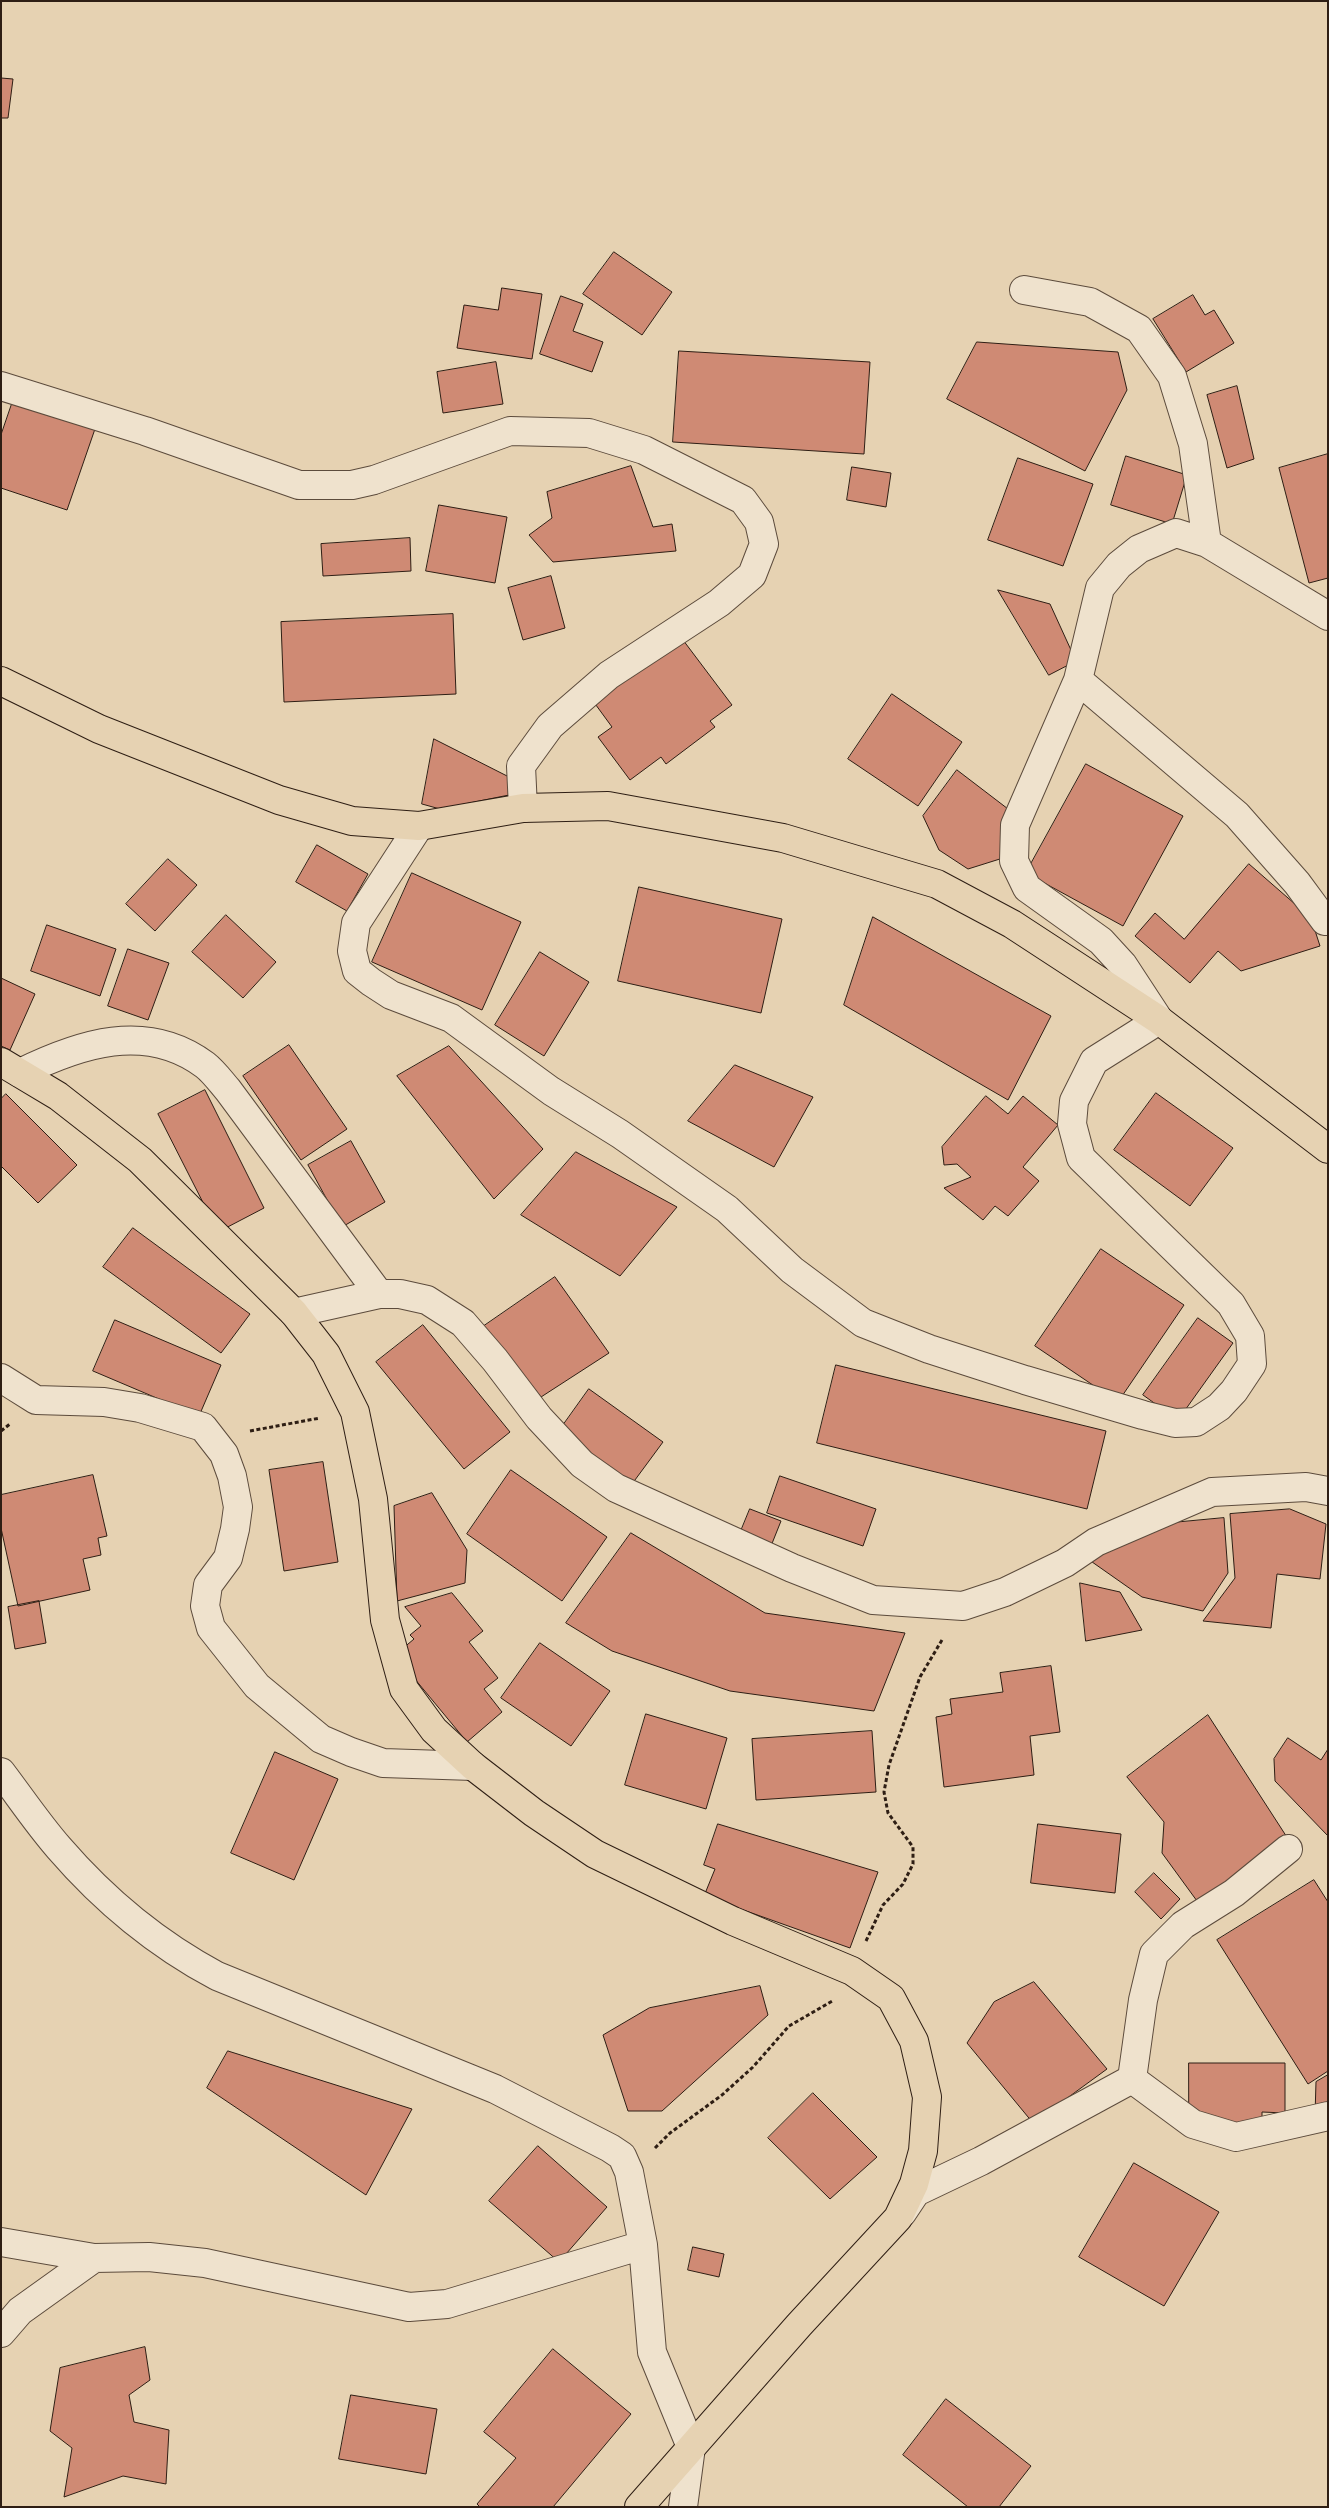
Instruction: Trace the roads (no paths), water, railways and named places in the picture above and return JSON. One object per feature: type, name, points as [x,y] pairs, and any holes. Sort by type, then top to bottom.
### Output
[{"type":"main road","points":[[1,681],[99,729],[279,800],[352,821],[419,826],[523,808],[608,806],[783,838],[937,884],[1012,924],[1159,1020],[1328,1149]]},
{"type":"main road","points":[[11,1067],[58,1096],[140,1160],[294,1313],[326,1354],[355,1412],[373,1499],[385,1620],[404,1689],[434,1730],[473,1766],[534,1813],[595,1854],[733,1921],[861,1976],[891,1998],[914,2041],[927,2097],[922,2151],[914,2184],[898,2218],[799,2325],[639,2507]]},
{"type":"street","points":[[1024,290],[1090,302],[1139,329],[1172,376],[1193,444],[1207,544]]},
{"type":"street","points":[[1,386],[145,431],[299,485],[352,485],[374,480],[510,431],[589,433],[644,450],[743,500],[758,522],[764,544],[752,575],[719,604],[609,675],[550,726],[522,766],[523,808]]},
{"type":"street","points":[[419,826],[356,923],[352,951],[357,971],[371,982],[391,996],[451,1018],[551,1091],[620,1134],[726,1209],[792,1270],[863,1323],[929,1350],[1034,1383],[1176,1423],[1196,1422],[1219,1407],[1234,1391],[1252,1364],[1250,1336],[1231,1304],[1081,1158],[1072,1124],[1074,1102],[1094,1061],[1159,1020],[1123,965],[1102,941],[1027,888],[1014,860],[1015,825],[1078,680],[1100,588],[1119,565],[1139,549],[1176,533],[1207,544],[1328,616]]},
{"type":"street","points":[[1078,680],[1237,815],[1297,883],[1325,921]]},
{"type":"street","points":[[11,1067],[101,1043],[148,1039],[192,1057],[206,1066],[228,1090],[378,1294]]},
{"type":"street","points":[[294,1313],[378,1294],[400,1294],[428,1300],[463,1324],[495,1360],[545,1424],[582,1464],[616,1488],[792,1568],[873,1600],[963,1606],[1004,1592],[1066,1563],[1096,1542],[1212,1492],[1306,1487],[1328,1491]]},
{"type":"street","points":[[1,1378],[36,1400],[104,1402],[140,1408],[203,1427],[224,1454],[232,1476],[238,1507],[236,1529],[228,1558],[208,1585],[205,1606],[211,1628],[251,1678],[321,1740],[383,1763],[473,1766]]},
{"type":"street","points":[[1,1772],[58,1847],[95,1887],[130,1918],[194,1964],[226,1980],[495,2089],[622,2156],[629,2172],[643,2245],[652,2352],[691,2446],[683,2507]]},
{"type":"street","points":[[1132,2079],[1143,2000],[1154,1954],[1183,1925],[1234,1893],[1288,1849]]},
{"type":"street","points":[[1132,2079],[1193,2124],[1236,2137],[1328,2116]]},
{"type":"street","points":[[898,2218],[916,2192],[981,2161],[1132,2079]]},
{"type":"street","points":[[1,2242],[94,2258],[149,2257],[205,2263],[409,2307],[447,2304],[643,2245]]},
{"type":"street","points":[[1,2332],[20,2311],[94,2258]]}]
